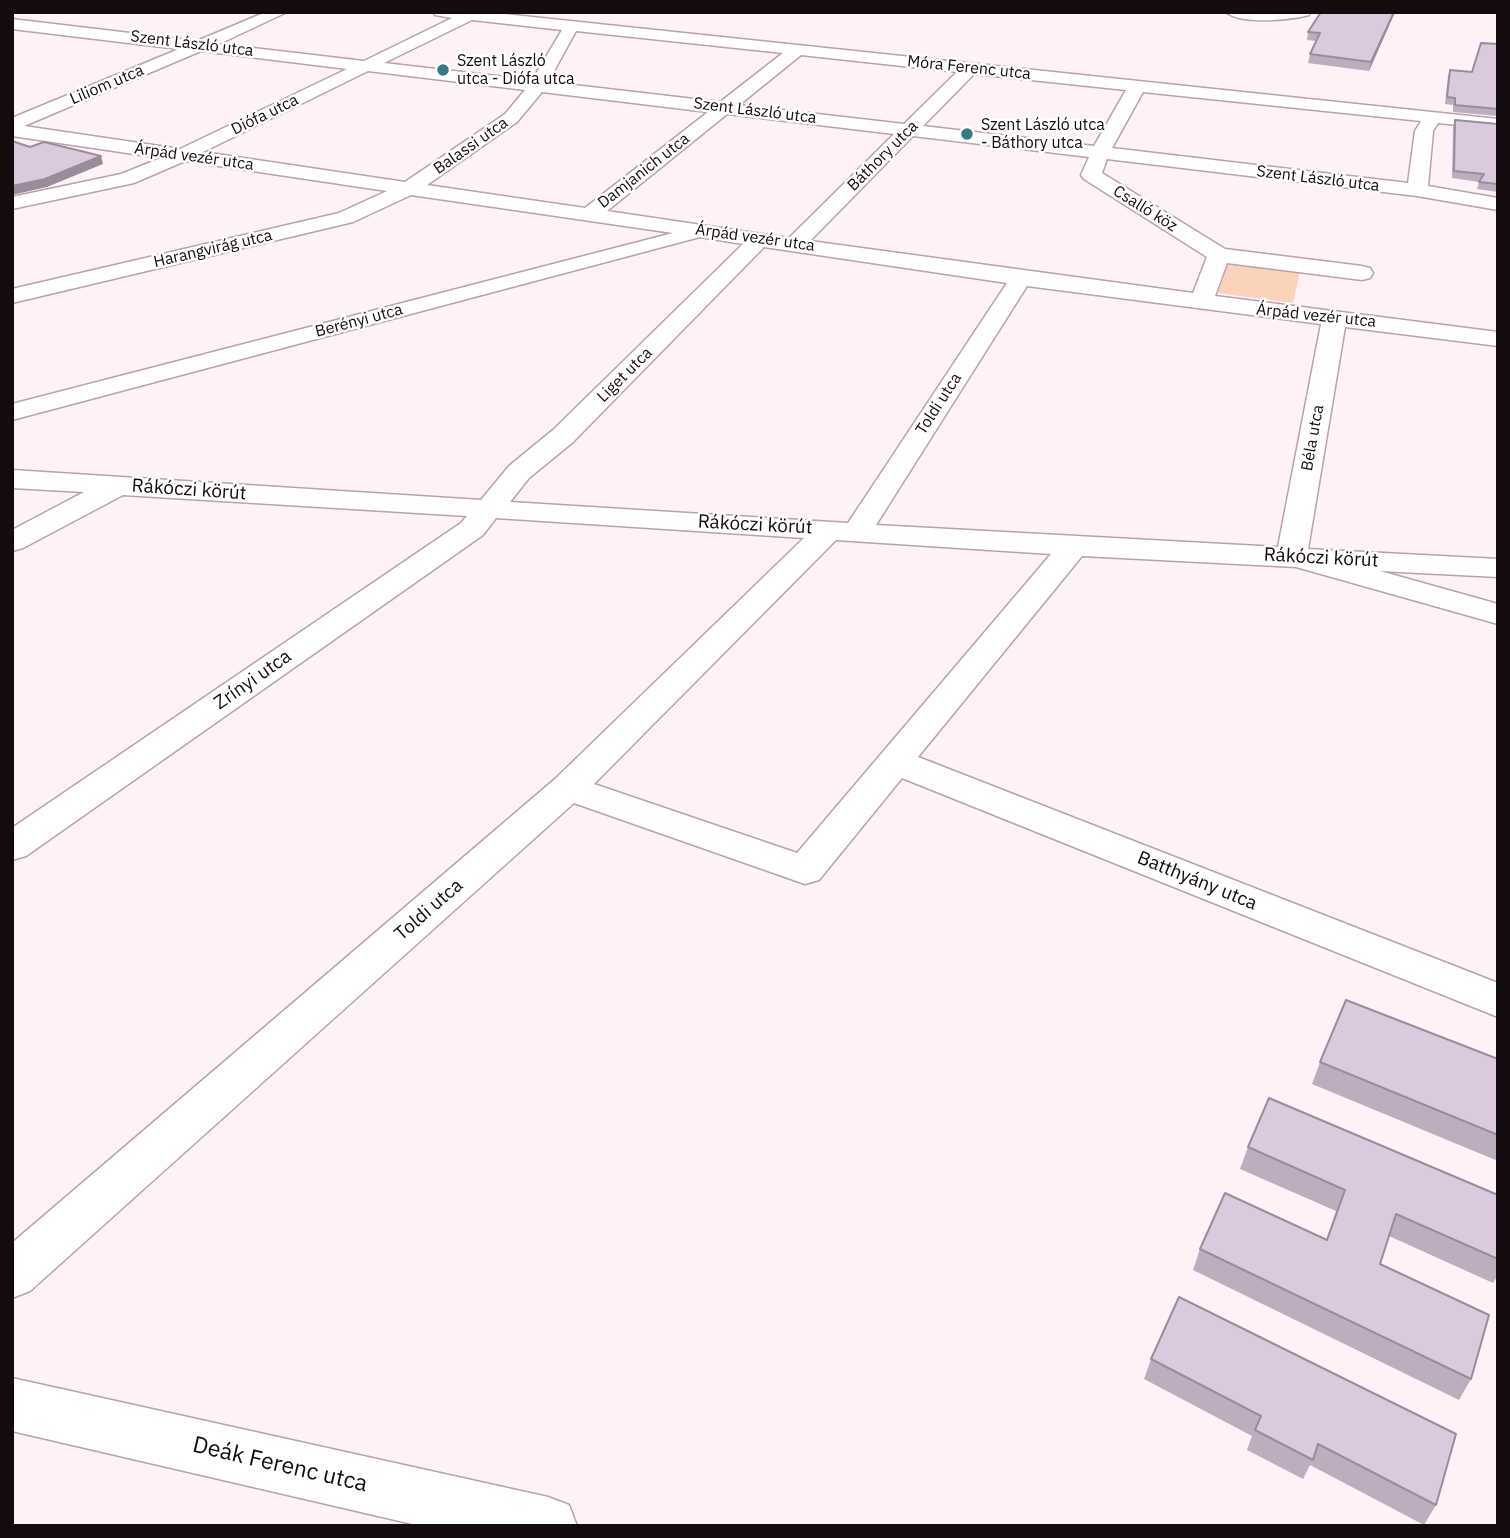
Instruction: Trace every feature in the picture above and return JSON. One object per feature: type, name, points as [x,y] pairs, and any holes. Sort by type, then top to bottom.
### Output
[{"type":"street","points":[[16,25],[57,12]]},
{"type":"street","name":"Liliom utca","points":[[12,124],[280,12]]},
{"type":"street","name":"Móra Ferenc utca","points":[[440,12],[1498,124]]},
{"type":"street","points":[[1233,12],[1280,16],[1304,12]]},
{"type":"street","name":"Diófa utca","points":[[12,203],[127,179],[183,155],[470,15]]},
{"type":"street","name":"Szent László utca","points":[[16,25],[1417,190],[1498,204]]},
{"type":"street","name":"Balassi utca","points":[[409,188],[511,118],[537,85],[571,27]]},
{"type":"street","name":"Damjanich utca","points":[[590,214],[797,50]]},
{"type":"street","name":"Báthory utca","points":[[795,244],[970,68]]},
{"type":"street","points":[[1100,153],[1137,86]]},
{"type":"street","points":[[1417,190],[1424,131],[1432,117]]},
{"type":"street","name":"Árpád vezér utca","points":[[12,130],[1021,278],[1498,339]]},
{"type":"street","name":"Csalló köz","points":[[1100,153],[1091,175],[1219,255],[1362,273]]},
{"type":"street","name":"Harangvirág utca","points":[[12,296],[346,218],[409,188]]},
{"type":"street","name":"Berényi utca","points":[[12,412],[705,231]]},
{"type":"street","name":"Liget utca","points":[[489,509],[519,472],[563,436],[760,240]]},
{"type":"street","points":[[1201,303],[1219,255]]},
{"type":"street","name":"Toldi utca","points":[[12,1275],[568,788],[844,530],[1021,278]]},
{"type":"street","name":"Béla utca","points":[[1292,556],[1334,320]]},
{"type":"street","name":"Rákóczi körút","points":[[12,479],[1074,546],[1498,568]]},
{"type":"street","points":[[12,542],[118,486]]},
{"type":"street","name":"Zrínyi utca","points":[[12,847],[472,529],[489,509]]},
{"type":"street","points":[[568,788],[804,870],[1074,546]]},
{"type":"street","points":[[1292,556],[1498,614]]},
{"type":"street","name":"Batthyány utca","points":[[896,762],[1498,1001]]},
{"type":"street","name":"Deák Ferenc utca","points":[[15,1410],[548,1526]]},
{"type":"shaded area","points":[[1229,261],[1300,271],[1293,303],[1218,293]]},
{"type":"building","points":[[1321,12],[1394,12],[1371,62],[1310,54],[1320,33],[1308,32]]},
{"type":"building","points":[[1481,43],[1498,44],[1498,109],[1455,105],[1455,98],[1447,97],[1450,70],[1472,72]]},
{"type":"building","points":[[1455,120],[1498,124],[1498,184],[1479,182],[1484,174],[1454,171]]},
{"type":"building","points":[[12,141],[30,147],[44,142],[101,156],[45,179],[12,186]]},
{"type":"building","points":[[1346,1000],[1498,1059],[1498,1135],[1320,1062]]},
{"type":"building","points":[[1269,1098],[1498,1195],[1498,1259],[1396,1214],[1380,1264],[1489,1315],[1471,1379],[1200,1249],[1225,1193],[1327,1240],[1345,1190],[1248,1147]]},
{"type":"building","points":[[1179,1297],[1456,1434],[1436,1505],[1318,1444],[1313,1460],[1255,1430],[1261,1416],[1151,1359]]},
{"type":"place","name":"Szent László utca - Diófa utca","points":[[443,70]]},
{"type":"place","name":"Szent László utca - Báthory utca","points":[[967,134]]}]
